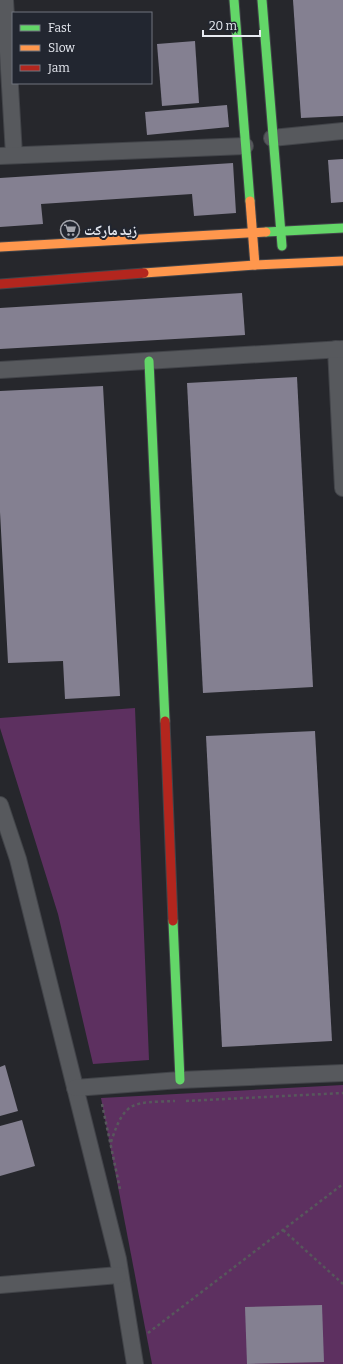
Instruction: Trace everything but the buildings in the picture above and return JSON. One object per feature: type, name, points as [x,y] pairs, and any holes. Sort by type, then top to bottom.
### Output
[{"type":"street","points":[[5,0],[7,156],[246,146]]},
{"type":"street","points":[[234,0],[255,265]]},
{"type":"street","points":[[262,0],[283,264]]},
{"type":"street","points":[[272,138],[343,131]]},
{"type":"street","points":[[0,247],[343,228]]},
{"type":"street","points":[[0,284],[255,265],[343,261]]},
{"type":"street","points":[[0,370],[340,349],[343,488]]},
{"type":"street","points":[[148,361],[180,1080]]},
{"type":"street","points":[[0,805],[18,859],[118,1259],[135,1364]]},
{"type":"street","points":[[75,1088],[180,1080],[343,1073]]},
{"type":"street","points":[[0,1285],[120,1276]]},
{"type":"path","points":[[185,1100],[343,1093]]},
{"type":"path","points":[[111,1143],[118,1119],[129,1108],[138,1103],[177,1101]]},
{"type":"path","points":[[148,1333],[343,1184]]},
{"type":"path","points":[[283,1230],[343,1284]]},
{"type":"shaded area","points":[[135,708],[149,1060],[93,1064],[58,914],[0,728],[0,718]]},
{"type":"shaded area","points":[[343,1085],[343,1364],[152,1364],[101,1098]]},
{"type":"traffic: fast","points":[[234,0],[250,201]]},
{"type":"traffic: fast","points":[[262,0],[282,246]]},
{"type":"traffic: fast","points":[[266,232],[343,228]]},
{"type":"traffic: fast","points":[[149,361],[165,721]]},
{"type":"traffic: fast","points":[[173,921],[180,1080]]},
{"type":"traffic: slow","points":[[250,201],[255,265]]},
{"type":"traffic: slow","points":[[0,247],[266,232]]},
{"type":"traffic: slow","points":[[144,273],[255,265],[343,261]]},
{"type":"traffic: jam","points":[[0,284],[144,273]]},
{"type":"traffic: jam","points":[[165,721],[173,921]]},
{"type":"place","name":"زيد ماركت","points":[[70,230]]}]
